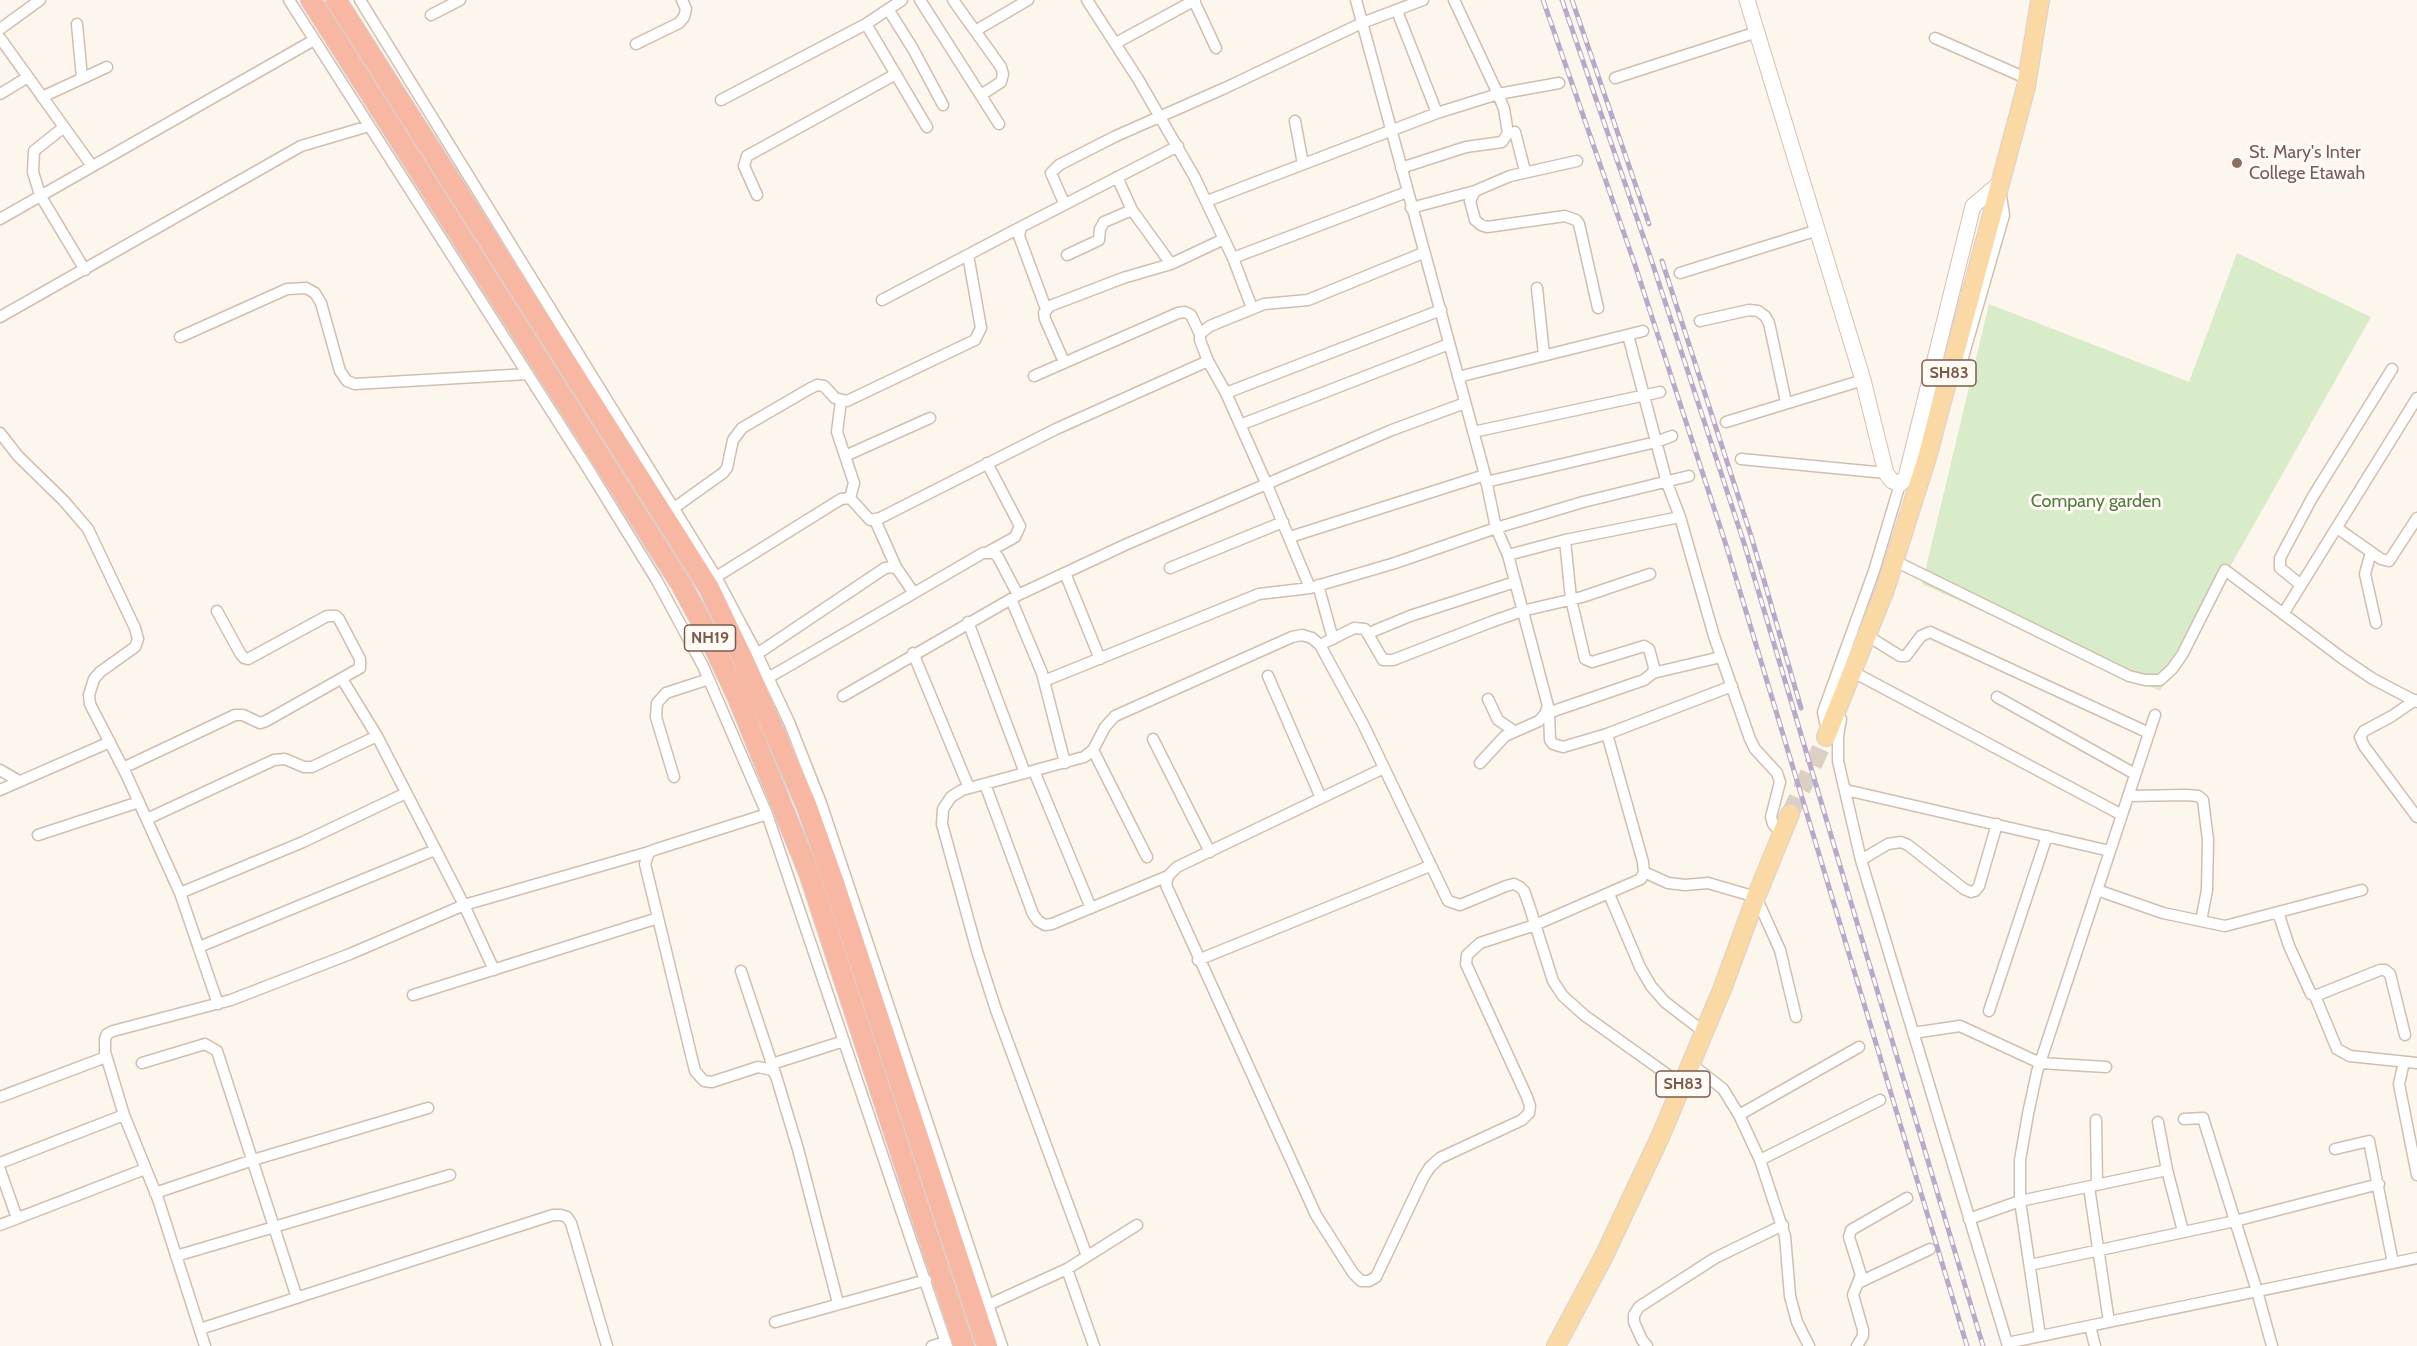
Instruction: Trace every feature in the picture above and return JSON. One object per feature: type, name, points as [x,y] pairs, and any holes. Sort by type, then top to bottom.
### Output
[{"type":"highway","name":"NH19","points":[[310,0],[675,576],[709,636],[747,719],[809,873],[952,1345]]},
{"type":"highway","name":"NH19","points":[[336,0],[709,588],[741,655],[807,807],[987,1346]]},
{"type":"main road","name":"SH83","points":[[1828,733],[1881,600],[1904,536],[1927,458],[2028,79],[2040,0]]},
{"type":"main road","name":"SH83","points":[[1556,1346],[1626,1211],[1682,1085],[1790,814]]},
{"type":"street","points":[[0,30],[40,0]]},
{"type":"street","points":[[289,0],[656,579],[709,679],[767,814],[926,1280],[952,1345],[932,1346]]},
{"type":"street","points":[[360,0],[716,577],[789,722],[821,803],[1002,1346]]},
{"type":"street","points":[[431,15],[460,0]]},
{"type":"street","points":[[636,44],[679,23],[686,9],[682,0]]},
{"type":"street","points":[[721,100],[866,24],[902,0]]},
{"type":"street","points":[[920,0],[999,124]]},
{"type":"street","points":[[953,0],[1001,67],[1003,74],[1001,82],[981,95]]},
{"type":"street","points":[[975,31],[1028,0]]},
{"type":"street","points":[[1087,0],[1116,43],[1178,146],[1207,201],[1233,258],[1252,308]]},
{"type":"street","points":[[1116,43],[1194,0],[1216,48]]},
{"type":"street","points":[[1356,0],[1486,478],[1496,528],[1508,555],[1548,706],[1549,734],[1553,744],[1563,747],[1607,734],[1732,686]]},
{"type":"street","points":[[1064,203],[1053,179],[1054,169],[1116,136],[1362,22],[1397,11],[1420,0]]},
{"type":"street","points":[[1401,168],[1466,147],[1502,142],[1508,133],[1504,109],[1498,94],[1454,0]]},
{"type":"street","points":[[1747,0],[1863,380],[1886,473],[1892,481],[1900,484]]},
{"type":"street","points":[[888,9],[913,49],[943,105]]},
{"type":"street","points":[[1397,11],[1437,113]]},
{"type":"street","points":[[77,24],[82,78]]},
{"type":"street","points":[[866,24],[927,127]]},
{"type":"street","points":[[1615,78],[1756,32]]},
{"type":"street","points":[[0,38],[92,166]]},
{"type":"street","points":[[1935,39],[2028,79]]},
{"type":"street","points":[[0,219],[314,40]]},
{"type":"street","points":[[42,97],[107,67]]},
{"type":"street","points":[[757,195],[744,166],[747,156],[896,74]]},
{"type":"street","points":[[0,94],[28,77]]},
{"type":"street","points":[[1207,201],[1437,113],[1498,94],[1559,82]]},
{"type":"street","points":[[1295,121],[1302,164]]},
{"type":"street","points":[[0,317],[301,146],[369,126]]},
{"type":"street","points":[[64,127],[39,145],[32,156],[33,172],[40,195],[85,270]]},
{"type":"street","points":[[1515,132],[1525,171]]},
{"type":"street","points":[[882,300],[1064,203],[1178,146]]},
{"type":"street","points":[[1411,208],[1475,191],[1525,171],[1577,161]]},
{"type":"street","points":[[1117,177],[1132,210],[1171,264]]},
{"type":"street","points":[[1828,733],[1823,712],[1874,571],[1900,484],[1906,477],[1973,206],[1999,184]]},
{"type":"street","points":[[1999,184],[2004,215],[1901,564],[1839,725],[1838,761],[1861,860],[2007,1345],[2040,1336],[2417,1258]]},
{"type":"street","points":[[1475,191],[1470,201],[1475,220],[1487,227],[1565,216],[1576,220],[1579,224],[1598,308]]},
{"type":"street","points":[[1233,258],[1407,192]]},
{"type":"street","points":[[1067,255],[1099,240],[1104,222],[1132,210]]},
{"type":"street","points":[[1021,227],[1019,236],[1046,309],[1045,319],[1064,362]]},
{"type":"street","points":[[1680,273],[1818,230]]},
{"type":"street","points":[[1046,309],[1123,278],[1171,264],[1224,239]]},
{"type":"street","points":[[1200,334],[1210,326],[1252,308],[1276,301],[1308,300],[1423,253]]},
{"type":"street","points":[[674,508],[723,473],[727,468],[733,440],[742,428],[817,385],[824,386],[835,398],[847,401],[967,344],[979,335],[981,328],[968,255]]},
{"type":"street","points":[[180,337],[286,289],[306,288],[315,293],[321,303],[340,371],[348,381],[355,384],[528,374]]},
{"type":"street","points":[[1537,288],[1544,355]]},
{"type":"street","points":[[1226,393],[1441,310]]},
{"type":"street","points":[[1700,321],[1749,310],[1758,311],[1765,316],[1769,323],[1786,402]]},
{"type":"street","points":[[1034,376],[1178,313],[1189,313],[1200,334],[1208,362],[1226,393],[1314,586],[1333,639]]},
{"type":"street","points":[[1458,377],[1644,331]]},
{"type":"street","points":[[1628,335],[1667,483],[1680,517],[1721,657],[1755,749],[1777,773],[1780,782],[1771,817],[1773,824],[1782,834]]},
{"type":"street","points":[[1240,425],[1449,344]]},
{"type":"street","points":[[850,498],[865,517],[875,520],[1056,429],[1208,362]]},
{"type":"street","points":[[2301,585],[2280,568],[2280,558],[2312,498],[2392,369]]},
{"type":"street","points":[[1726,422],[1863,380]]},
{"type":"street","points":[[1473,432],[1660,392]]},
{"type":"street","points":[[2283,614],[2417,398]]},
{"type":"street","points":[[841,401],[837,432],[854,483],[850,498]]},
{"type":"street","points":[[843,696],[913,653],[1014,597],[1127,544],[1392,430],[1465,403]]},
{"type":"street","points":[[845,456],[930,418]]},
{"type":"street","points":[[0,433],[12,450],[64,501],[88,529],[135,628],[138,639],[135,647],[100,672],[90,686],[90,704],[139,801],[180,893],[218,1004]]},
{"type":"street","points":[[1290,537],[1486,478],[1656,442],[1672,436]]},
{"type":"street","points":[[1741,459],[1886,473]]},
{"type":"street","points":[[768,678],[913,592],[1016,537],[1020,526],[987,463]]},
{"type":"street","points":[[1044,681],[1259,594],[1314,586],[1395,563],[1496,528],[1582,502],[1689,476]]},
{"type":"street","points":[[716,577],[841,499],[850,498]]},
{"type":"street","points":[[1508,555],[1565,540],[1680,517]]},
{"type":"street","points":[[2337,528],[2386,561],[2391,559],[2417,518]]},
{"type":"street","points":[[875,520],[896,567],[913,592]]},
{"type":"street","points":[[1170,568],[1283,522]]},
{"type":"street","points":[[1565,540],[1571,599],[1585,659],[1592,662],[1644,646],[1649,649],[1654,667],[1653,673]]},
{"type":"street","points":[[988,552],[998,557],[1014,597],[1044,681],[1065,763]]},
{"type":"street","points":[[2371,552],[2365,574],[2376,623]]},
{"type":"street","points":[[1901,564],[2129,676],[2145,680],[2160,680],[2172,669],[2182,655],[2225,570],[2373,679],[2416,701]]},
{"type":"street","points":[[756,654],[885,568],[896,567]]},
{"type":"street","points":[[1065,573],[1100,659]]},
{"type":"street","points":[[1320,645],[1354,628],[1365,628],[1383,660],[1388,661],[1522,611],[1571,599],[1650,574]]},
{"type":"street","points":[[1369,633],[1410,616],[1515,582]]},
{"type":"street","points":[[123,768],[235,716],[243,715],[260,723],[266,721],[356,672],[361,664],[336,616],[327,616],[249,659],[240,653],[217,611]]},
{"type":"street","points":[[968,622],[1030,772],[1091,908]]},
{"type":"street","points":[[1871,638],[1900,656],[1906,656],[1921,636],[1930,632],[2149,733]]},
{"type":"street","points":[[1087,1256],[996,1010],[942,824],[943,809],[951,797],[969,788],[1084,757],[1093,750],[1105,727],[1115,716],[1292,637],[1302,635],[1312,638],[1320,645],[1364,724],[1448,901],[1460,904],[1506,886],[1514,884],[1520,886],[1524,891],[1552,981],[1563,996],[1584,1015],[1682,1085]]},
{"type":"street","points":[[913,653],[969,788]]},
{"type":"street","points":[[1480,763],[1505,736],[1539,721],[1547,714],[1644,680],[1653,673],[1721,657]]},
{"type":"street","points":[[1857,674],[2122,816]]},
{"type":"street","points":[[1268,676],[1321,798]]},
{"type":"street","points":[[342,679],[377,736],[464,905],[494,970]]},
{"type":"street","points":[[674,777],[656,717],[657,703],[666,693],[709,679]]},
{"type":"street","points":[[1997,697],[2135,774]]},
{"type":"street","points":[[1488,699],[1498,720],[1514,731]]},
{"type":"street","points":[[2416,701],[2364,731],[2361,739],[2417,817]]},
{"type":"street","points":[[2040,1336],[2020,1201],[2020,1160],[2040,1063],[2155,715]]},
{"type":"street","points":[[1168,876],[1166,885],[1169,897],[1316,1215],[1353,1273],[1361,1281],[1369,1281],[1376,1277],[1430,1167],[1440,1158],[1522,1120],[1529,1113],[1530,1106],[1527,1097],[1466,964],[1467,956],[1480,943],[1535,925],[1641,879],[1644,872],[1633,820],[1607,734]]},
{"type":"street","points":[[147,819],[274,760],[285,759],[304,767],[312,767],[377,736]]},
{"type":"street","points":[[1154,740],[1210,852]]},
{"type":"street","points":[[0,790],[110,742]]},
{"type":"street","points":[[1093,750],[1147,857]]},
{"type":"street","points":[[985,784],[1033,915],[1046,925],[1168,876],[1177,867],[1384,768]]},
{"type":"street","points":[[0,770],[19,781]]},
{"type":"street","points":[[1845,790],[2110,851]]},
{"type":"street","points":[[180,893],[303,842],[406,793]]},
{"type":"street","points":[[2128,796],[2186,795],[2198,796],[2203,800],[2208,840],[2207,890],[2201,921]]},
{"type":"street","points":[[38,835],[139,801]]},
{"type":"street","points":[[205,1346],[155,1193],[124,1115],[106,1057],[105,1039],[112,1031],[218,1004],[350,954],[464,905],[649,852],[767,814]]},
{"type":"street","points":[[1861,860],[1888,844],[1901,842],[1908,844],[1964,889],[1975,891],[1997,824]]},
{"type":"street","points":[[1989,1011],[2047,836]]},
{"type":"street","points":[[198,946],[435,850]]},
{"type":"street","points":[[649,852],[645,864],[695,1071],[704,1081],[712,1082],[758,1067],[772,1070],[776,1076]]},
{"type":"street","points":[[1198,960],[1430,866]]},
{"type":"street","points":[[1644,872],[1668,883],[1685,885],[1708,882],[1756,897],[1780,950],[1796,1017]]},
{"type":"street","points":[[2097,890],[2163,913],[2225,926],[2362,890]]},
{"type":"street","points":[[1609,894],[1640,967],[1651,986],[1665,1002],[1704,1032]]},
{"type":"street","points":[[2278,912],[2307,988],[2315,996],[2337,1049],[2350,1056],[2417,1063]]},
{"type":"street","points":[[413,995],[658,918]]},
{"type":"street","points":[[2315,996],[2385,970],[2390,974],[2405,1035]]},
{"type":"street","points":[[741,971],[798,1149],[838,1303]]},
{"type":"street","points":[[1913,1034],[1960,1026],[2040,1063],[2106,1067]]},
{"type":"street","points":[[772,1064],[844,1041]]},
{"type":"street","points":[[142,1063],[198,1045],[213,1046],[217,1051],[297,1298]]},
{"type":"street","points":[[1739,1115],[1859,1047]]},
{"type":"street","points":[[0,1097],[106,1057]]},
{"type":"street","points":[[2404,1062],[2399,1084],[2417,1175]]},
{"type":"street","points":[[1690,1063],[1723,1089],[1739,1115],[1760,1160],[1783,1226],[1790,1296],[1797,1322],[1809,1346]]},
{"type":"street","points":[[1760,1160],[1880,1100]]},
{"type":"street","points":[[155,1193],[253,1160],[428,1108]]},
{"type":"street","points":[[0,1163],[124,1115]]},
{"type":"street","points":[[2184,1119],[2203,1118],[2272,1346]]},
{"type":"street","points":[[2096,1120],[2093,1186],[2098,1250],[2109,1322]]},
{"type":"street","points":[[2158,1122],[2167,1170],[2183,1231]]},
{"type":"street","points":[[2335,1149],[2369,1141],[2393,1263]]},
{"type":"street","points":[[0,1226],[145,1169]]},
{"type":"street","points":[[0,1170],[17,1218]]},
{"type":"street","points":[[1968,1219],[2020,1201],[2167,1170]]},
{"type":"street","points":[[176,1256],[450,1175]]},
{"type":"street","points":[[2030,1265],[2235,1221],[2379,1184]]},
{"type":"street","points":[[1857,1346],[1863,1336],[1863,1330],[1853,1295],[1860,1282],[1861,1271],[1850,1244],[1851,1230],[1907,1198]]},
{"type":"street","points":[[200,1329],[561,1215],[567,1217],[571,1223],[607,1346]]},
{"type":"street","points":[[988,1305],[1067,1269],[1137,1225]]},
{"type":"street","points":[[1647,1346],[1634,1322],[1634,1315],[1639,1307],[1715,1258],[1783,1226]]},
{"type":"street","points":[[1860,1282],[1930,1249]]},
{"type":"street","points":[[1067,1269],[1094,1346]]},
{"type":"street","points":[[775,1322],[926,1280]]},
{"type":"street","points":[[2090,1326],[2096,1346]]},
{"type":"green space","name":"Company garden","points":[[2237,253],[2371,317],[2160,691],[1922,584],[1989,304],[2189,382]]},
{"type":"tunnel","points":[[1790,814],[1826,737]]},
{"type":"railway","points":[[1543,0],[1635,265],[1726,545],[1967,1346]]},
{"type":"railway","points":[[1562,0],[1651,259],[1744,543],[1983,1346]]},
{"type":"railway","points":[[1572,0],[1649,224]]},
{"type":"railway","points":[[1662,261],[1752,539],[1801,708]]},
{"type":"place","name":"St. Mary's Inter College Etawah","points":[[2237,163]]}]
